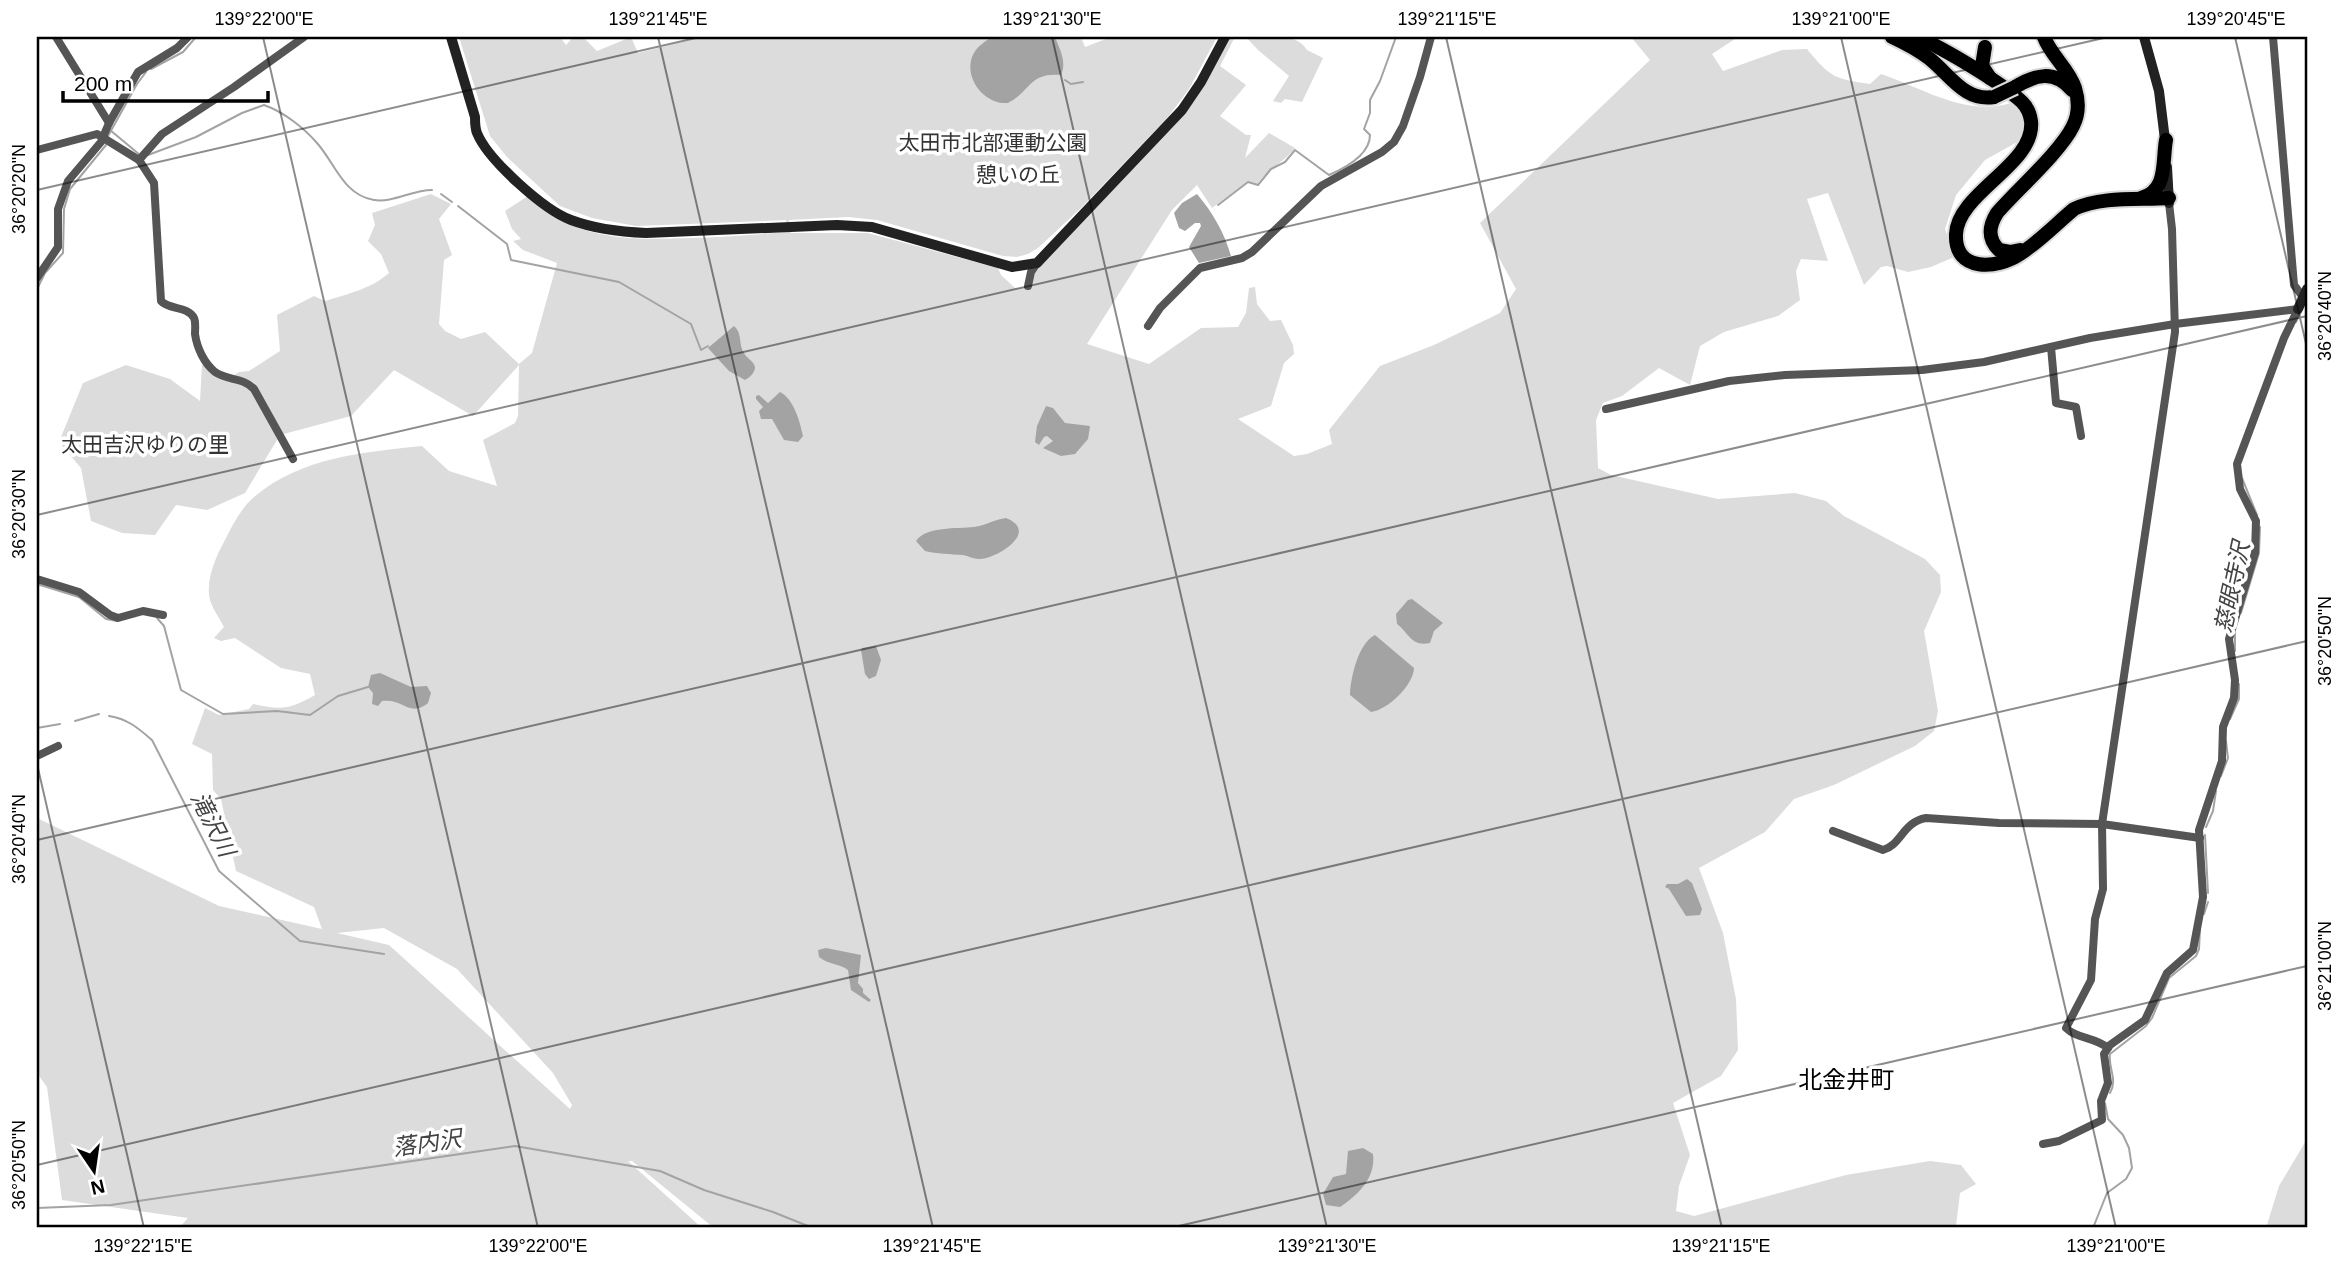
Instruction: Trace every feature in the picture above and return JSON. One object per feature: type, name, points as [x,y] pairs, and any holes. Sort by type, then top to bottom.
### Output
[{"type":"highway","points":[[1892,37],[1928,58],[1972,96],[1994,97],[2040,76],[2055,77],[2072,90],[2078,108]]},
{"type":"highway","points":[[1917,37],[1993,82],[2025,107],[2031,119],[2031,131],[2025,146],[1964,214],[1957,227],[1956,241],[1965,257],[1984,266],[2007,261],[2035,244],[2083,205],[2169,200]]},
{"type":"highway","points":[[2035,244],[2004,252],[1993,243],[1989,231],[1997,213],[2063,141],[2074,124],[2078,108],[2073,84],[2044,37]]},
{"type":"highway","points":[[1985,47],[1982,66],[1993,82]]},
{"type":"highway","points":[[2137,200],[2149,196],[2159,187],[2166,140]]},
{"type":"street","points":[[56,37],[109,123]]},
{"type":"street","points":[[37,278],[58,247],[58,209],[68,181],[108,139],[109,123],[138,72],[177,48],[188,37]]},
{"type":"street","points":[[139,160],[162,134],[304,37]]},
{"type":"street","points":[[451,37],[475,129],[481,142],[499,165],[541,202],[573,221],[619,232],[646,233],[825,225],[872,227],[1012,267],[1037,263]]},
{"type":"street","points":[[1028,285],[1031,272],[1037,263],[1182,110],[1201,82],[1225,37]]},
{"type":"street","points":[[1148,327],[1160,307],[1200,268],[1242,258],[1252,252],[1321,186],[1387,150],[1403,126],[1431,37]]},
{"type":"street","points":[[2108,1048],[2101,1042],[2070,1032],[2066,1028],[2091,980],[2095,919],[2103,889],[2102,824],[2175,324],[2166,140],[2160,91],[2144,37]]},
{"type":"street","points":[[2043,1144],[2059,1141],[2102,1121],[2101,1101],[2108,1087],[2103,1060],[2108,1048],[2146,1020],[2167,973],[2193,950],[2203,897],[2199,830],[2222,761],[2223,727],[2234,698],[2235,680],[2229,639],[2255,553],[2256,522],[2240,489],[2237,464],[2284,338],[2305,293],[2296,290],[2294,285],[2273,37]]},
{"type":"street","points":[[37,150],[91,135],[108,139],[139,160],[154,183],[161,301],[166,306],[186,311],[194,318],[197,345],[210,367],[220,375],[245,381],[254,389],[293,459]]},
{"type":"street","points":[[1606,409],[1729,382],[1785,375],[1922,370],[1984,362],[2051,346],[2175,324],[2298,309]]},
{"type":"street","points":[[2051,346],[2056,403],[2076,407],[2081,436]]},
{"type":"street","points":[[37,579],[79,592],[118,618],[143,611],[163,615]]},
{"type":"street","points":[[37,756],[58,746]]},
{"type":"street","points":[[1833,831],[1883,849],[1889,848],[1909,825],[1926,818],[1999,823],[2102,824],[2200,838]]},
{"type":"green space","points":[[459,37],[560,37],[566,45],[573,37],[583,37],[597,51],[631,37],[638,53],[703,37],[1081,37],[1085,47],[1111,37],[1217,37],[1189,89],[1168,117],[1081,208],[1028,254],[1017,257],[1003,256],[877,220],[848,217],[789,220],[791,233],[868,233],[998,268],[1001,275],[1015,288],[1025,287],[1044,258],[1182,116],[1227,37],[1235,37],[1220,66],[1246,85],[1220,116],[1246,135],[1251,135],[1245,158],[1269,133],[1295,148],[1257,184],[1248,181],[1212,208],[1197,185],[1172,210],[1087,344],[1149,364],[1201,328],[1238,327],[1246,313],[1249,288],[1255,287],[1257,304],[1270,321],[1281,320],[1293,345],[1294,354],[1284,363],[1271,406],[1238,419],[1294,456],[1332,444],[1329,430],[1380,366],[1434,345],[1500,313],[1516,289],[1480,223],[1650,60],[1631,37],[1738,37],[1712,54],[1723,71],[1782,50],[1807,49],[1821,66],[1840,78],[1870,84],[1881,74],[1961,104],[1994,106],[2011,103],[2023,120],[2021,140],[1985,160],[1956,195],[1945,229],[1954,257],[1931,267],[1908,272],[1881,267],[1864,285],[1828,193],[1807,199],[1828,261],[1801,259],[1796,271],[1800,300],[1778,316],[1724,332],[1700,346],[1690,385],[1659,368],[1622,396],[1603,403],[1596,420],[1598,468],[1611,475],[1718,499],[1795,493],[1826,501],[1844,516],[1925,559],[1940,575],[1941,592],[1924,631],[1938,711],[1934,731],[1915,746],[1834,785],[1794,799],[1765,832],[1699,868],[1723,933],[1736,999],[1738,1050],[1721,1076],[1673,1103],[1690,1155],[1679,1186],[1676,1211],[1694,1216],[1846,1175],[1930,1161],[1961,1165],[1976,1184],[1960,1193],[1956,1226],[1958,1228],[714,1228],[632,1161],[628,1161],[702,1228],[179,1228],[188,1218],[62,1200],[47,1087],[37,1073],[37,818],[219,906],[322,929],[314,907],[236,871],[221,799],[213,790],[212,754],[192,744],[205,708],[219,715],[249,709],[253,704],[285,707],[315,695],[310,674],[281,668],[235,638],[221,641],[214,638],[224,627],[209,596],[214,563],[237,518],[254,497],[292,473],[334,459],[422,446],[449,471],[497,486],[483,440],[515,423],[518,416],[519,365],[473,416],[394,370],[351,416],[280,435],[245,493],[207,510],[176,505],[155,535],[122,533],[91,521],[81,468],[59,442],[83,383],[126,365],[170,379],[200,401],[202,364],[233,376],[249,371],[280,351],[277,315],[314,296],[325,301],[358,290],[389,273],[381,254],[368,241],[375,225],[372,213],[431,194],[451,204],[439,219],[452,255],[444,260],[439,324],[445,331],[461,339],[485,332],[519,364],[532,353],[557,263],[523,250],[513,241],[521,239],[512,229],[505,211],[528,196],[564,222],[603,235],[667,239],[787,232],[786,220],[636,226],[592,218],[560,206],[507,157],[490,136]],"holes":[[[384,928],[457,969],[553,1073],[572,1105],[570,1109],[389,945],[337,933]]]},
{"type":"green space","points":[[1246,37],[1288,38],[1323,58],[1302,102],[1285,99],[1281,103],[1273,101],[1289,76]]},
{"type":"green space","points":[[2307,1139],[2307,1228],[2266,1228],[2279,1186]]},
{"type":"shaded area","points":[[992,37],[1055,37],[1063,61],[1061,75],[1036,79],[1008,103],[992,100],[974,82],[970,66],[976,50]]},
{"type":"shaded area","points":[[1197,194],[1217,223],[1231,256],[1199,263],[1189,247],[1201,226],[1200,223],[1195,223],[1185,231],[1179,228],[1174,213],[1182,203]]},
{"type":"shaded area","points":[[734,326],[739,332],[742,350],[755,367],[750,377],[745,380],[729,371],[708,348]]},
{"type":"shaded area","points":[[780,392],[793,405],[798,418],[803,436],[798,442],[784,440],[772,419],[761,419],[759,411],[763,407],[756,396],[759,395],[768,403]]},
{"type":"shaded area","points":[[1046,406],[1053,408],[1065,423],[1090,426],[1088,439],[1075,454],[1061,456],[1043,448],[1053,441],[1047,436],[1039,445],[1035,442],[1037,426]]},
{"type":"shaded area","points":[[1006,518],[1016,524],[1019,530],[1017,537],[1004,550],[986,558],[925,551],[916,541],[934,531],[978,526]]},
{"type":"shaded area","points":[[1412,599],[1443,623],[1434,631],[1430,643],[1414,641],[1397,624],[1396,614]]},
{"type":"shaded area","points":[[1375,635],[1414,668],[1410,681],[1399,695],[1385,707],[1371,712],[1350,695],[1360,653]]},
{"type":"shaded area","points":[[876,646],[881,660],[876,676],[869,679],[865,674],[861,650]]},
{"type":"shaded area","points":[[380,673],[411,687],[427,686],[431,693],[428,703],[416,709],[390,701],[382,701],[378,706],[372,704],[373,693],[368,687],[371,675]]},
{"type":"shaded area","points":[[1687,879],[1692,883],[1702,909],[1700,915],[1686,916],[1665,887],[1667,884],[1678,884]]},
{"type":"shaded area","points":[[826,948],[861,955],[858,983],[863,993],[871,1000],[869,1002],[851,990],[848,970],[819,957],[818,950]]},
{"type":"shaded area","points":[[1363,1148],[1373,1154],[1369,1178],[1353,1197],[1340,1207],[1326,1205],[1323,1194],[1333,1177],[1346,1174],[1348,1151]]},
{"type":"waterway","points":[[151,69],[183,52],[196,37]]},
{"type":"waterway","points":[[1218,205],[1248,182],[1258,185],[1271,169],[1285,162],[1295,150],[1329,175],[1349,165],[1361,155],[1369,142],[1370,135],[1364,129],[1370,113],[1370,100],[1396,37]]},
{"type":"waterway","points":[[108,136],[146,72]]},
{"type":"waterway","points":[[1065,80],[1071,84],[1083,82]]},
{"type":"waterway","points":[[148,155],[196,137],[242,113],[264,105],[286,116],[306,132],[347,185],[363,197],[381,200],[432,190]]},
{"type":"waterway","points":[[110,130],[140,155]]},
{"type":"waterway","points":[[37,289],[45,273],[63,253],[64,209],[70,189],[106,145]]},
{"type":"waterway","points":[[441,194],[452,202]]},
{"type":"waterway","points":[[458,206],[507,244],[511,260],[619,282],[691,324],[701,350],[708,346]]},
{"type":"waterway","name":"慈眼寺沢","points":[[2296,322],[2301,312]]},
{"type":"waterway","name":"慈眼寺沢","points":[[2242,478],[2257,515]]},
{"type":"waterway","name":"慈眼寺沢","points":[[2241,613],[2259,553],[2260,527]]},
{"type":"waterway","points":[[37,584],[79,597],[106,619],[117,621]]},
{"type":"waterway","points":[[157,618],[164,626],[181,690],[223,714],[277,711],[310,715],[338,696],[368,687]]},
{"type":"waterway","name":"慈眼寺沢","points":[[2235,632],[2235,651]]},
{"type":"waterway","name":"慈眼寺沢","points":[[2230,719],[2239,699],[2239,684]]},
{"type":"waterway","name":"滝沢川","points":[[75,721],[99,714]]},
{"type":"waterway","name":"滝沢川","points":[[109,716],[127,722],[152,740],[219,871],[300,941],[384,954]]},
{"type":"waterway","name":"滝沢川","points":[[37,728],[60,724]]},
{"type":"waterway","name":"慈眼寺沢","points":[[2221,776],[2228,758],[2226,741]]},
{"type":"waterway","name":"慈眼寺沢","points":[[2206,827],[2213,811],[2216,791]]},
{"type":"waterway","name":"慈眼寺沢","points":[[2205,835],[2208,893]]},
{"type":"waterway","name":"慈眼寺沢","points":[[2204,914],[2208,902]]},
{"type":"waterway","name":"慈眼寺沢","points":[[2110,1093],[2113,1083],[2110,1054],[2146,1026],[2152,1018],[2169,978],[2196,956],[2200,930]]},
{"type":"waterway","name":"慈眼寺沢","points":[[2093,1228],[2107,1193],[2126,1179],[2132,1168],[2129,1148],[2123,1135],[2108,1119],[2105,1103]]},
{"type":"waterway","name":"落内沢","points":[[37,1208],[111,1205],[515,1146],[660,1171],[704,1190],[813,1228]]},
{"type":"district","name":"北金井町","points":[[1846,1080]]},
{"type":"park label","name":"太田市北部運動公園","points":[[993,143]]},
{"type":"park label","name":"憩いの丘","points":[[1018,175]]},
{"type":"park label","name":"太田吉沢ゆりの里","points":[[145,445]]}]
